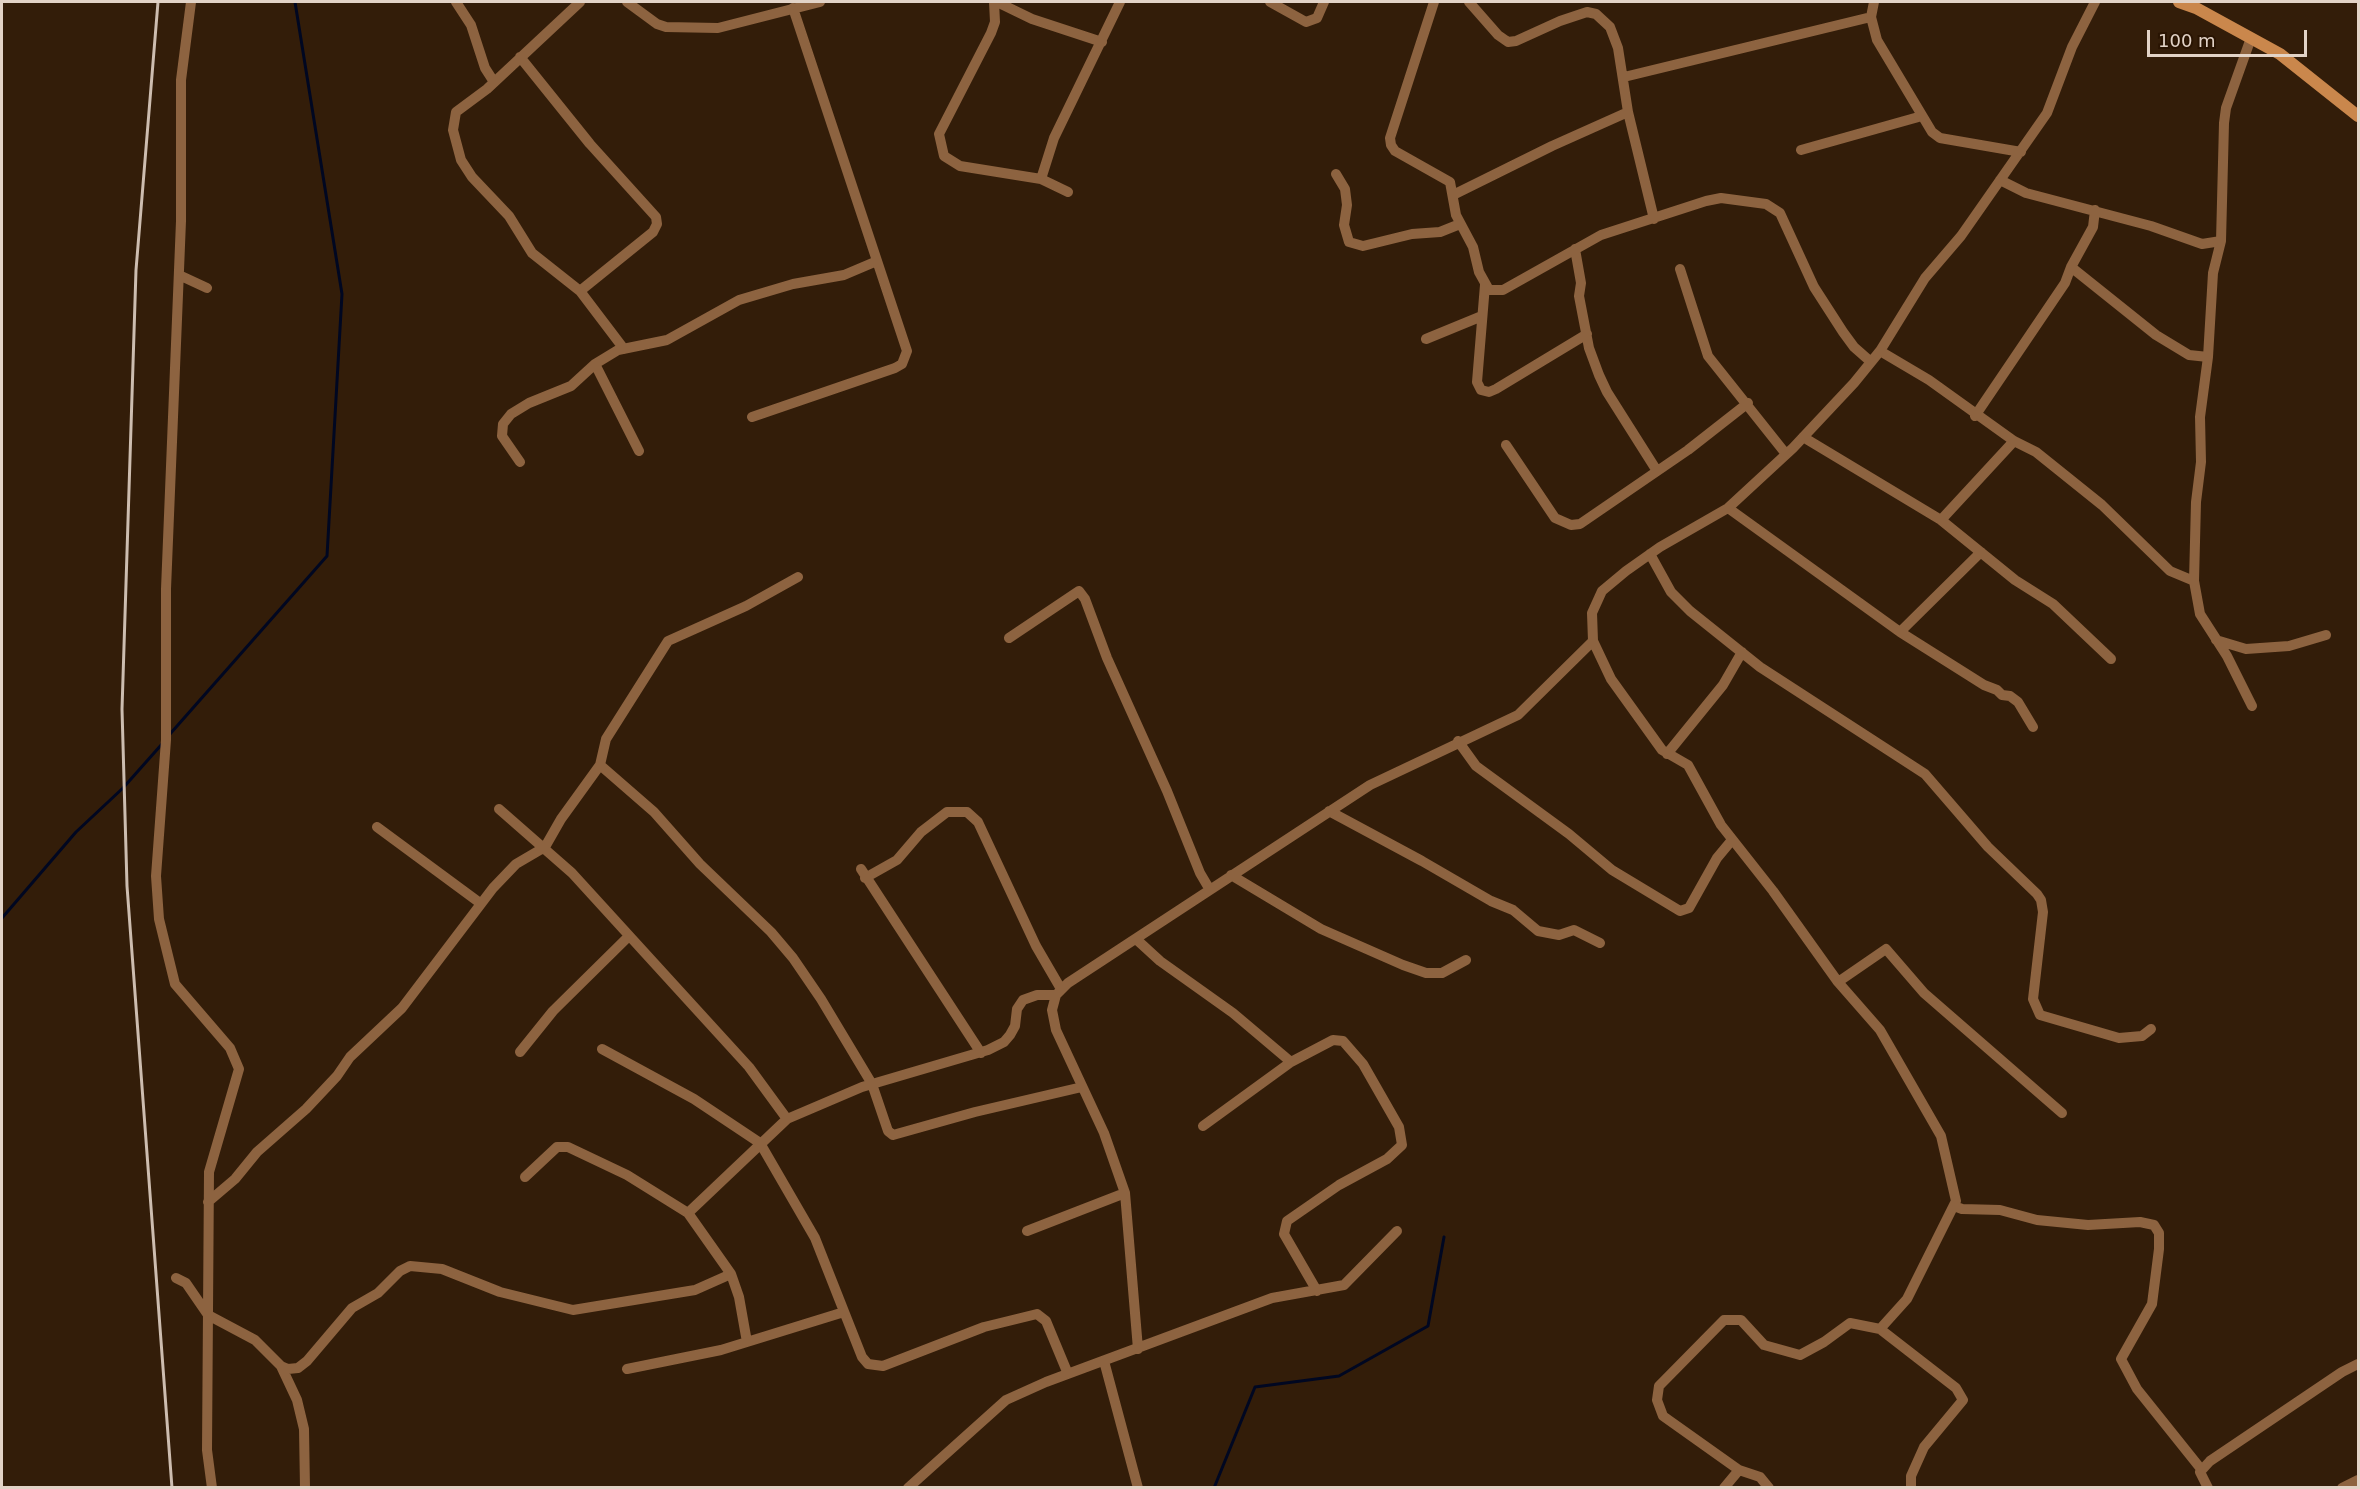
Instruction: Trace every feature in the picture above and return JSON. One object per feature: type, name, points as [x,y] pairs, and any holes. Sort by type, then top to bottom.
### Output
[{"type":"main road","points":[[2179,2],[2196,8],[2280,54],[2358,116]]},
{"type":"street","points":[[191,2],[182,80],[179,275],[166,589],[166,740],[156,876],[159,919],[175,984],[230,1048],[239,1069],[209,1172],[207,1450],[212,1488]]},
{"type":"street","points":[[456,2],[471,25],[485,68],[494,82]]},
{"type":"street","points":[[580,2],[494,82],[464,105],[453,118],[453,130],[461,160],[472,177],[509,216],[532,253],[580,291],[624,349]]},
{"type":"street","points":[[627,2],[657,24],[666,27],[718,28],[820,2]]},
{"type":"street","points":[[1068,192],[1041,179],[960,166],[944,156],[939,143],[939,134],[946,116],[991,33],[995,22],[996,2],[1032,19],[1102,42]]},
{"type":"street","points":[[1041,179],[1054,138],[1120,2]]},
{"type":"street","points":[[1270,2],[1306,22],[1317,18],[1323,2]]},
{"type":"street","points":[[1434,2],[1390,138],[1395,150],[1447,178],[1460,224],[1473,247],[1485,285],[1477,382],[1479,388],[1486,392],[1496,389],[1587,334]]},
{"type":"street","points":[[1469,2],[1498,35],[1508,42],[1516,41],[1576,15],[1596,14],[1610,27],[1624,77],[1628,112],[1654,219]]},
{"type":"street","points":[[1874,2],[1871,17],[1877,40],[1932,132],[1940,138],[2020,152]]},
{"type":"street","points":[[1880,1329],[1907,1299],[1956,1202],[1941,1136],[1880,1030],[1838,982],[1773,891],[1732,840],[1688,765],[1667,754],[1655,742],[1611,679],[1593,641],[1592,613],[1602,591],[1650,554],[1728,508],[1803,437],[1871,362],[1925,278],[1961,236],[2047,113],[2072,47],[2095,2]]},
{"type":"street","points":[[752,417],[895,368],[902,364],[907,351],[793,8]]},
{"type":"street","points":[[1624,77],[1871,17]]},
{"type":"street","points":[[2252,38],[2226,108],[2224,123],[2221,240],[2213,273],[2208,357],[2200,417],[2201,462],[2196,502],[2194,581],[2200,614],[2227,656],[2252,706]]},
{"type":"street","points":[[520,57],[590,144],[656,217],[657,224],[653,232],[580,291]]},
{"type":"street","points":[[1453,195],[1552,146],[1628,112]]},
{"type":"street","points":[[1801,150],[1922,116]]},
{"type":"street","points":[[1336,174],[1345,189],[1344,225],[1349,242],[1363,246],[1412,234],[1440,232],[1460,224]]},
{"type":"street","points":[[2000,180],[2026,193],[2095,210],[2202,244],[2221,240]]},
{"type":"street","points":[[1485,285],[1495,291],[1503,290],[1601,235],[1720,198],[1774,207],[1791,232],[1814,286],[1854,347],[1871,362]]},
{"type":"street","points":[[1975,416],[2065,283],[2071,267],[2093,228],[2095,210]]},
{"type":"street","points":[[1575,249],[1581,283],[1579,296],[1589,348],[1607,393],[1657,471]]},
{"type":"street","points":[[520,462],[502,436],[507,419],[529,403],[571,386],[594,364],[624,349],[668,340],[739,300],[793,284],[844,275],[877,261]]},
{"type":"street","points":[[2071,267],[2156,335],[2189,355],[2208,357]]},
{"type":"street","points":[[1680,269],[1708,356],[1748,403],[1786,454]]},
{"type":"street","points":[[179,275],[207,288]]},
{"type":"street","points":[[1426,339],[1482,316]]},
{"type":"street","points":[[1880,351],[1929,380],[1975,416],[2036,452],[2081,486],[2170,571],[2194,581]]},
{"type":"street","points":[[594,364],[639,451]]},
{"type":"street","points":[[1506,445],[1555,518],[1571,525],[1580,524],[1596,515],[1748,403]]},
{"type":"street","points":[[1803,437],[1941,520],[2015,580],[2053,604],[2111,659]]},
{"type":"street","points":[[1941,520],[2014,441]]},
{"type":"street","points":[[1728,508],[1827,580],[1877,613],[1900,632],[1984,685],[1997,690],[2002,695],[2010,696],[2018,702],[2033,727]]},
{"type":"street","points":[[1900,632],[1981,552]]},
{"type":"street","points":[[1650,554],[1678,600],[1742,652],[1925,774],[1988,847],[2037,894],[2041,900],[2043,912],[2033,999],[2040,1015],[2119,1038],[2142,1036],[2151,1029]]},
{"type":"street","points":[[208,1202],[235,1179],[263,1146],[306,1109],[337,1076],[350,1057],[402,1008],[480,903],[516,864],[545,847],[561,819],[600,765],[606,739],[668,641],[746,606],[798,577]]},
{"type":"street","points":[[1009,638],[1079,591],[1085,599],[1107,658],[1167,791],[1200,873],[1210,890]]},
{"type":"street","points":[[2216,640],[2246,649],[2289,646],[2326,634]]},
{"type":"street","points":[[688,1213],[787,1119],[872,1084],[981,1053],[1007,1039],[1015,1026],[1017,1009],[1023,1000],[1036,995],[1058,992],[1231,875],[1380,779],[1524,711],[1593,641]]},
{"type":"street","points":[[1667,754],[1723,686],[1742,652]]},
{"type":"street","points":[[1458,741],[1476,766],[1569,834],[1612,870],[1680,911],[1689,908],[1717,858],[1732,840]]},
{"type":"street","points":[[600,765],[654,812],[700,864],[771,932],[821,999],[872,1084],[888,1131],[898,1136],[975,1112],[1082,1087]]},
{"type":"street","points":[[499,809],[545,847],[629,936],[749,1067],[787,1119]]},
{"type":"street","points":[[1329,811],[1422,861],[1491,902],[1513,910],[1538,931],[1559,935],[1574,930],[1600,943]]},
{"type":"street","points":[[981,1053],[890,910],[863,873],[897,860],[921,832],[947,812],[967,812],[978,822],[1058,992],[1052,1010],[1056,1030],[1104,1133],[1125,1193],[1138,1348]]},
{"type":"street","points":[[377,827],[480,903]]},
{"type":"street","points":[[1231,875],[1321,928],[1403,965],[1426,973],[1442,973],[1466,960]]},
{"type":"street","points":[[520,1052],[553,1011],[629,936]]},
{"type":"street","points":[[1136,939],[1160,961],[1233,1013],[1291,1062]]},
{"type":"street","points":[[1838,982],[1886,950],[1924,993],[2062,1113]]},
{"type":"street","points":[[1203,1126],[1291,1062],[1333,1040],[1343,1041],[1363,1064],[1402,1137],[1402,1145],[1387,1159],[1339,1185],[1287,1221],[1284,1234],[1317,1291]]},
{"type":"street","points":[[602,1049],[694,1099],[760,1143],[815,1238],[862,1357],[876,1367],[984,1327],[1037,1314],[1046,1322],[1068,1374]]},
{"type":"street","points":[[525,1176],[562,1146],[627,1175],[688,1213],[731,1274],[739,1298],[747,1342]]},
{"type":"street","points":[[1027,1231],[1125,1193]]},
{"type":"street","points":[[1954,1206],[1962,1209],[2000,1210],[2037,1220],[2088,1225],[2128,1222],[2154,1224],[2159,1233],[2159,1241],[2152,1304],[2121,1359],[2138,1389],[2201,1469]]},
{"type":"street","points":[[908,1488],[1006,1400],[1068,1374],[1272,1298],[1344,1285],[1397,1231]]},
{"type":"street","points":[[281,1366],[298,1368],[307,1361],[352,1308],[378,1293],[400,1271],[410,1266],[442,1269],[500,1292],[573,1310],[695,1290],[731,1274]]},
{"type":"street","points":[[177,1278],[186,1283],[208,1315],[255,1340],[281,1366],[297,1400],[304,1429],[306,1488]]},
{"type":"street","points":[[627,1369],[721,1350],[844,1312]]},
{"type":"street","points":[[1769,1488],[1760,1478],[1739,1470],[1663,1416],[1658,1400],[1659,1386],[1724,1320],[1741,1320],[1764,1345],[1800,1355],[1824,1342],[1850,1323],[1880,1329],[1956,1388],[1963,1400],[1924,1448],[1913,1470],[1911,1488]]},
{"type":"street","points":[[1104,1361],[1138,1488]]},
{"type":"street","points":[[2208,1488],[2200,1475],[2201,1469],[2242,1437],[2358,1364]]},
{"type":"street","points":[[1724,1488],[1739,1470]]},
{"type":"street","points":[[2343,1488],[2358,1480]]},
{"type":"waterway","points":[[170,734],[327,556],[342,294],[295,2]]},
{"type":"waterway","points":[[2,918],[76,832],[123,788],[162,744]]},
{"type":"waterway","points":[[1214,1488],[1255,1387],[1339,1376],[1428,1326],[1444,1237]]},
{"type":"railway","points":[[158,2],[136,270],[122,709],[127,886],[172,1488]]}]
